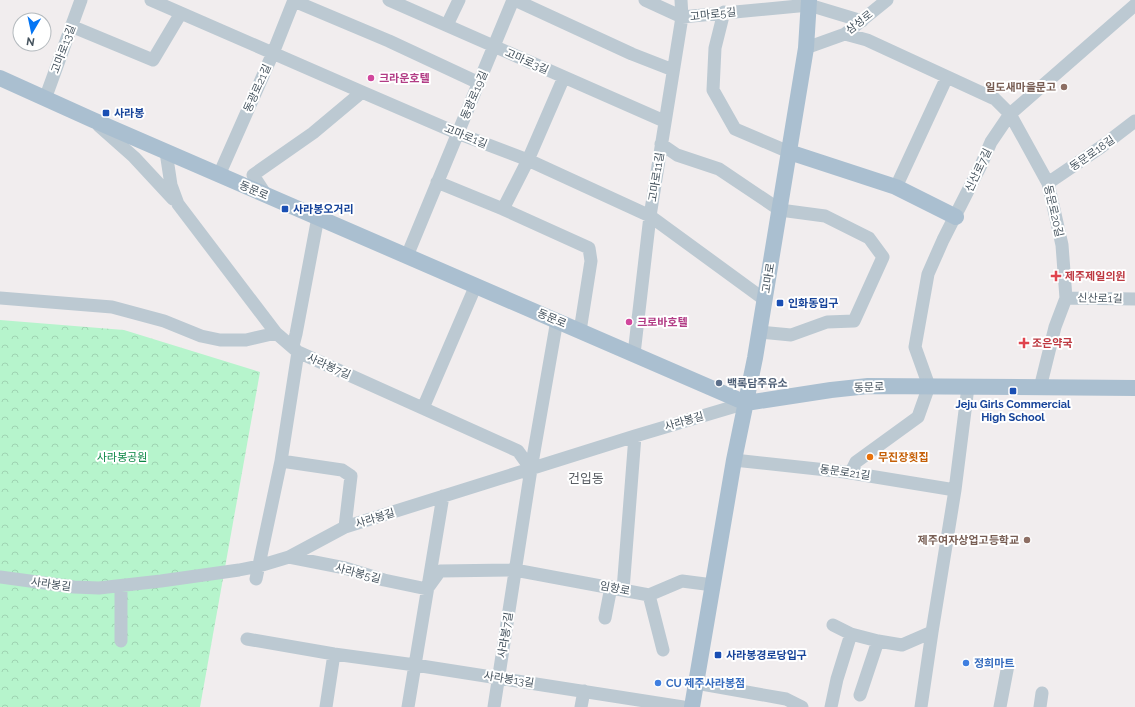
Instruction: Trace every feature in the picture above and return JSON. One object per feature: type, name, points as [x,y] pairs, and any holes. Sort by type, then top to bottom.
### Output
[{"type":"main road","name":"고마로","points":[[746,403],[765,300],[806,48],[809,3]]},
{"type":"main road","name":"동문로","points":[[0,78],[166,152],[746,403],[868,386],[1135,388]]},
{"type":"main road","points":[[789,152],[896,188],[956,217]]},
{"type":"main road","points":[[692,707],[734,460],[746,403]]},
{"type":"street","name":"고마로13길","points":[[45,99],[81,0]]},
{"type":"street","name":"고마로1길","points":[[151,0],[457,133],[528,160],[650,216],[765,300]]},
{"type":"street","name":"고마로3길","points":[[389,0],[664,121]]},
{"type":"street","points":[[447,25],[459,0]]},
{"type":"street","points":[[514,0],[632,54],[673,70]]},
{"type":"street","name":"동광로19길","points":[[408,256],[457,133],[514,0]]},
{"type":"street","name":"고마로5길","points":[[645,0],[682,17],[809,3]]},
{"type":"street","name":"고마로11길","points":[[634,354],[650,216],[664,121],[682,17],[681,0]]},
{"type":"street","name":"삼성로","points":[[806,48],[845,34],[887,0]]},
{"type":"street","points":[[294,1],[389,41],[479,83]]},
{"type":"street","name":"동광로21길","points":[[219,175],[273,53],[294,1]]},
{"type":"street","points":[[809,3],[862,21]]},
{"type":"street","name":"신산로7길","points":[[930,386],[915,347],[928,274],[991,142],[1010,114],[1135,5]]},
{"type":"street","points":[[724,12],[715,48],[713,90],[735,129],[789,152]]},
{"type":"street","points":[[71,26],[153,60],[181,13]]},
{"type":"street","name":"동문로20길","points":[[845,34],[867,40],[995,99],[1010,114],[1048,183],[1062,245],[1066,298],[1055,327],[1040,388]]},
{"type":"street","points":[[503,209],[528,160],[564,77]]},
{"type":"street","points":[[896,188],[948,77]]},
{"type":"street","points":[[266,195],[253,175],[313,133],[362,92]]},
{"type":"street","points":[[93,120],[134,157],[178,204]]},
{"type":"street","name":"동문로18길","points":[[1048,183],[1102,147],[1135,121]]},
{"type":"street","points":[[661,144],[677,155],[719,169],[780,210],[824,216],[869,238],[883,257],[854,321],[827,322],[791,335],[759,332]]},
{"type":"street","name":"사라봉7길","points":[[166,152],[171,185],[178,204],[276,332],[296,349],[518,451],[531,469]]},
{"type":"street","points":[[437,182],[503,209],[589,248],[592,261],[580,331]]},
{"type":"street","points":[[256,579],[281,461],[296,349],[296,334],[318,217]]},
{"type":"street","points":[[423,408],[476,285]]},
{"type":"street","points":[[0,298],[112,307],[164,321],[200,336],[220,340],[246,340],[276,332]]},
{"type":"street","name":"신산로1길","points":[[1066,298],[1135,299]]},
{"type":"street","name":"사라봉7길","points":[[494,707],[531,469],[557,320]]},
{"type":"street","points":[[851,472],[856,462],[918,417],[930,386]]},
{"type":"street","points":[[921,707],[955,490],[968,387]]},
{"type":"street","name":"사라봉길","points":[[0,577],[74,587],[121,586],[259,566],[289,557],[345,527],[635,436],[746,403]]},
{"type":"street","points":[[605,618],[617,588],[635,436]]},
{"type":"street","name":"동문로21길","points":[[734,460],[851,472],[955,490]]},
{"type":"street","points":[[281,461],[342,470],[351,476],[345,527]]},
{"type":"street","points":[[408,707],[443,496]]},
{"type":"street","name":"사라봉5길","points":[[289,557],[345,568],[384,580],[427,589]]},
{"type":"street","name":"임항로","points":[[427,589],[440,571],[515,570],[649,595]]},
{"type":"street","points":[[663,650],[649,595],[682,581],[712,585]]},
{"type":"street","points":[[121,586],[122,641]]},
{"type":"street","points":[[833,625],[851,634],[902,645],[932,632]]},
{"type":"street","points":[[831,707],[837,679],[851,634]]},
{"type":"street","name":"사라봉13길","points":[[247,640],[498,677],[683,707]]},
{"type":"street","points":[[860,695],[878,641]]},
{"type":"street","points":[[326,707],[334,654]]},
{"type":"street","points":[[1000,707],[1008,665]]},
{"type":"street","points":[[696,683],[802,707]]},
{"type":"street","points":[[581,707],[584,691]]},
{"type":"street","points":[[1040,707],[1042,693]]},
{"type":"green space","name":"사라봉공원","points":[[0,320],[124,330],[260,372],[200,707],[0,707]]},
{"type":"place","name":"크라운호텔","points":[[371,78]]},
{"type":"place","name":"일도새마을문고","points":[[1064,87]]},
{"type":"place","name":"사라봉","points":[[106,113]]},
{"type":"place","name":"사라봉오거리","points":[[285,209]]},
{"type":"place","name":"제주제일의원","points":[[1056,276]]},
{"type":"place","name":"인화동입구","points":[[780,303]]},
{"type":"place","name":"크로바호텔","points":[[629,322]]},
{"type":"place","name":"조은약국","points":[[1024,343]]},
{"type":"place","name":"백록담주유소","points":[[719,383]]},
{"type":"place","name":"Jeju Girls Commercial High School","points":[[1013,391]]},
{"type":"place","name":"무진장횟집","points":[[870,457]]},
{"type":"place","name":"제주여자상업고등학교","points":[[1027,540]]},
{"type":"place","name":"사라봉경로당입구","points":[[718,655]]},
{"type":"place","name":"정희마트","points":[[966,663]]},
{"type":"place","name":"CU 제주사라봉점","points":[[658,683]]},
{"type":"district","name":"건입동","points":[[586,478]]}]
